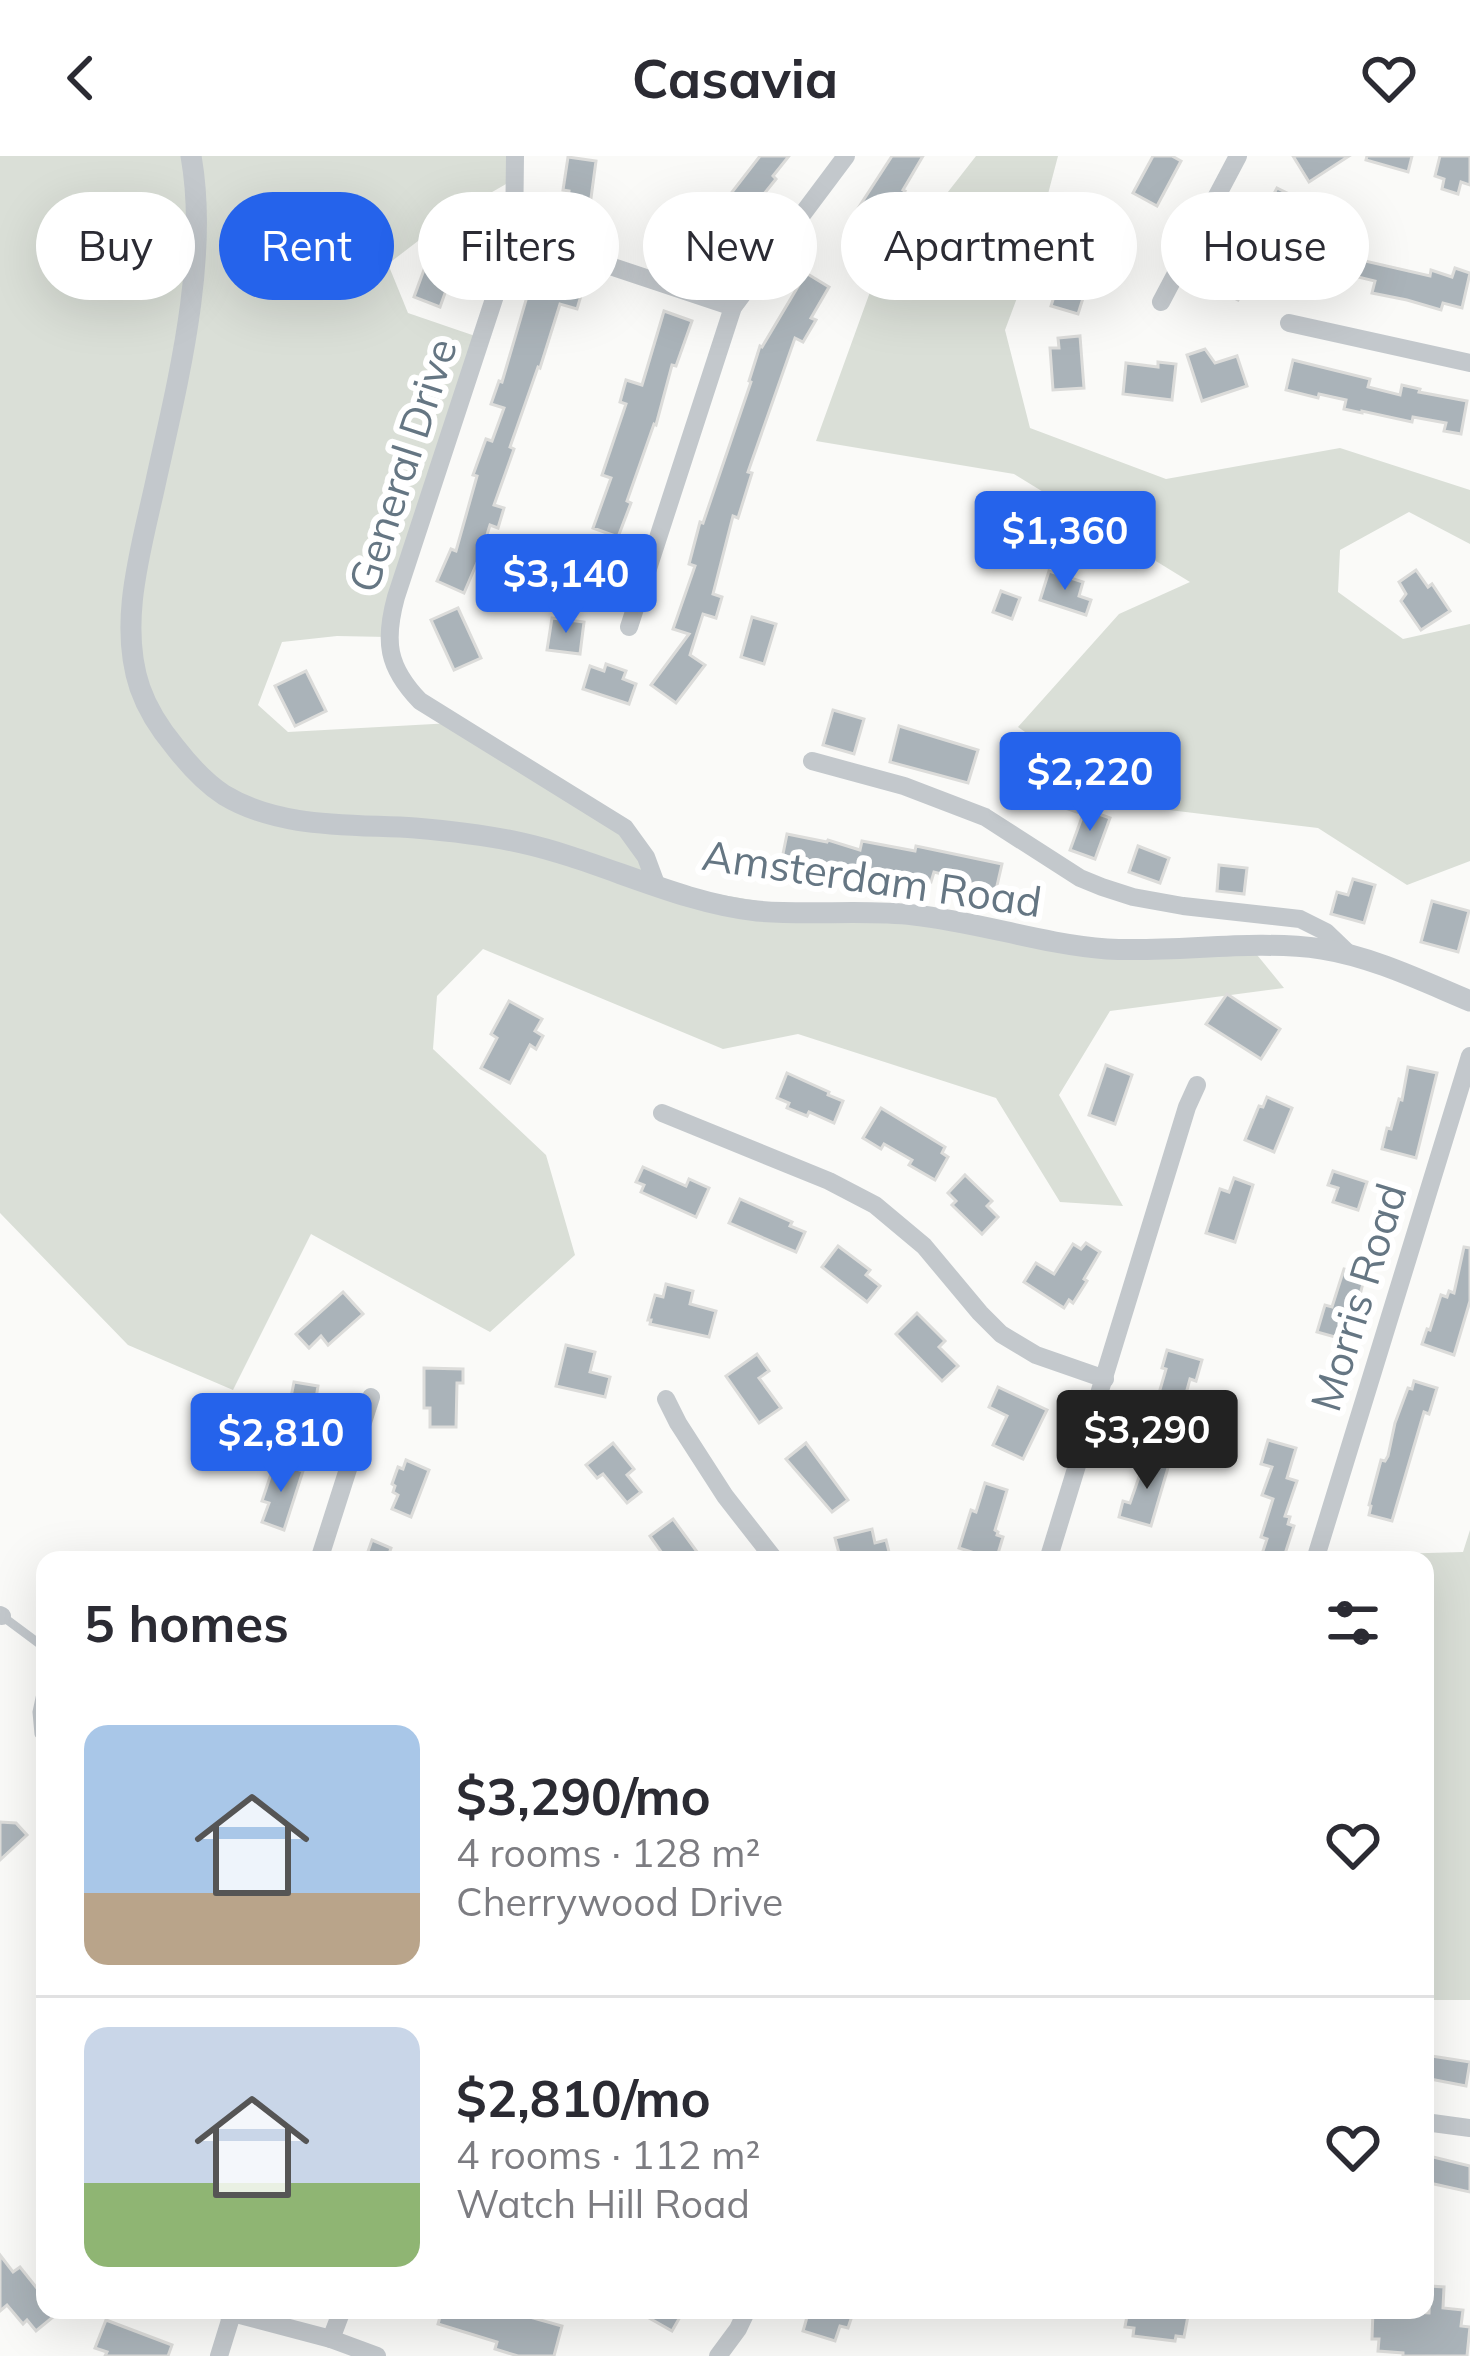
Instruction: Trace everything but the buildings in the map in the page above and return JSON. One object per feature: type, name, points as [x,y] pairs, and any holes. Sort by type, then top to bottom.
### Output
[{"type":"street","name":"Amsterdam Road","points":[[191,156],[196,202],[184,345],[133,603],[133,654],[138,684],[158,725],[209,785],[254,809],[341,826],[419,829],[524,843],[729,906],[916,915],[1054,943],[1110,949],[1249,945],[1318,949],[1350,955],[1470,1001]]},
{"type":"street","name":"General Drive","points":[[515,156],[515,192]]},
{"type":"street","points":[[629,627],[733,307],[846,156]]},
{"type":"street","points":[[1162,302],[1238,156]]},
{"type":"street","points":[[619,269],[733,307]]},
{"type":"street","name":"General Drive","points":[[494,300],[396,597],[389,622],[391,653],[402,679],[420,701],[625,828],[646,856],[656,884]]},
{"type":"street","points":[[1288,322],[1470,363]]},
{"type":"street","points":[[812,761],[904,786],[985,817],[1102,887],[1183,906],[1300,919],[1326,932],[1350,955]]},
{"type":"street","name":"Morris Road","points":[[1318,1551],[1470,1056]]},
{"type":"street","points":[[1051,1551],[1197,1084]]},
{"type":"street","points":[[662,1113],[829,1181],[875,1205],[924,1246],[1001,1334],[1036,1355],[1105,1379]]},
{"type":"street","points":[[322,1551],[371,1397]]},
{"type":"street","points":[[666,1399],[725,1496],[768,1551]]},
{"type":"street","points":[[1434,2123],[1470,2128]]},
{"type":"street","points":[[218,2356],[225,2319]]},
{"type":"street","points":[[253,2319],[377,2356]]},
{"type":"street","points":[[331,2339],[339,2319]]},
{"type":"street","points":[[718,2356],[743,2319]]},
{"type":"lane","points":[[1,1616],[36,1641]]},
{"type":"shaded area","points":[[0,156],[515,156],[515,179],[492,192],[418,192],[418,241],[394,259],[394,192],[219,192],[219,300],[394,300],[394,279],[408,313],[481,338],[388,637],[282,642],[258,705],[288,732],[452,723],[625,828],[657,884],[1054,943],[1249,945],[1284,988],[1110,1011],[1059,1095],[1123,1206],[1060,1202],[996,1098],[798,1034],[723,1049],[483,949],[437,996],[433,1049],[546,1155],[575,1255],[490,1332],[311,1234],[233,1390],[128,1345],[0,1213]]},
{"type":"shaded area","points":[[976,156],[1058,156],[1049,192],[948,192]]},
{"type":"shaded area","points":[[867,300],[1016,300],[1005,330],[1030,428],[1166,479],[1340,448],[1470,490],[1470,544],[1409,512],[1340,550],[1338,592],[1403,639],[1470,624],[1470,861],[1407,885],[1318,828],[1128,805],[1018,727],[1119,614],[1190,582],[1014,474],[816,441]]},
{"type":"shaded area","points":[[1470,1530],[1470,2000],[1434,2000],[1434,1553],[1463,1552]]}]
